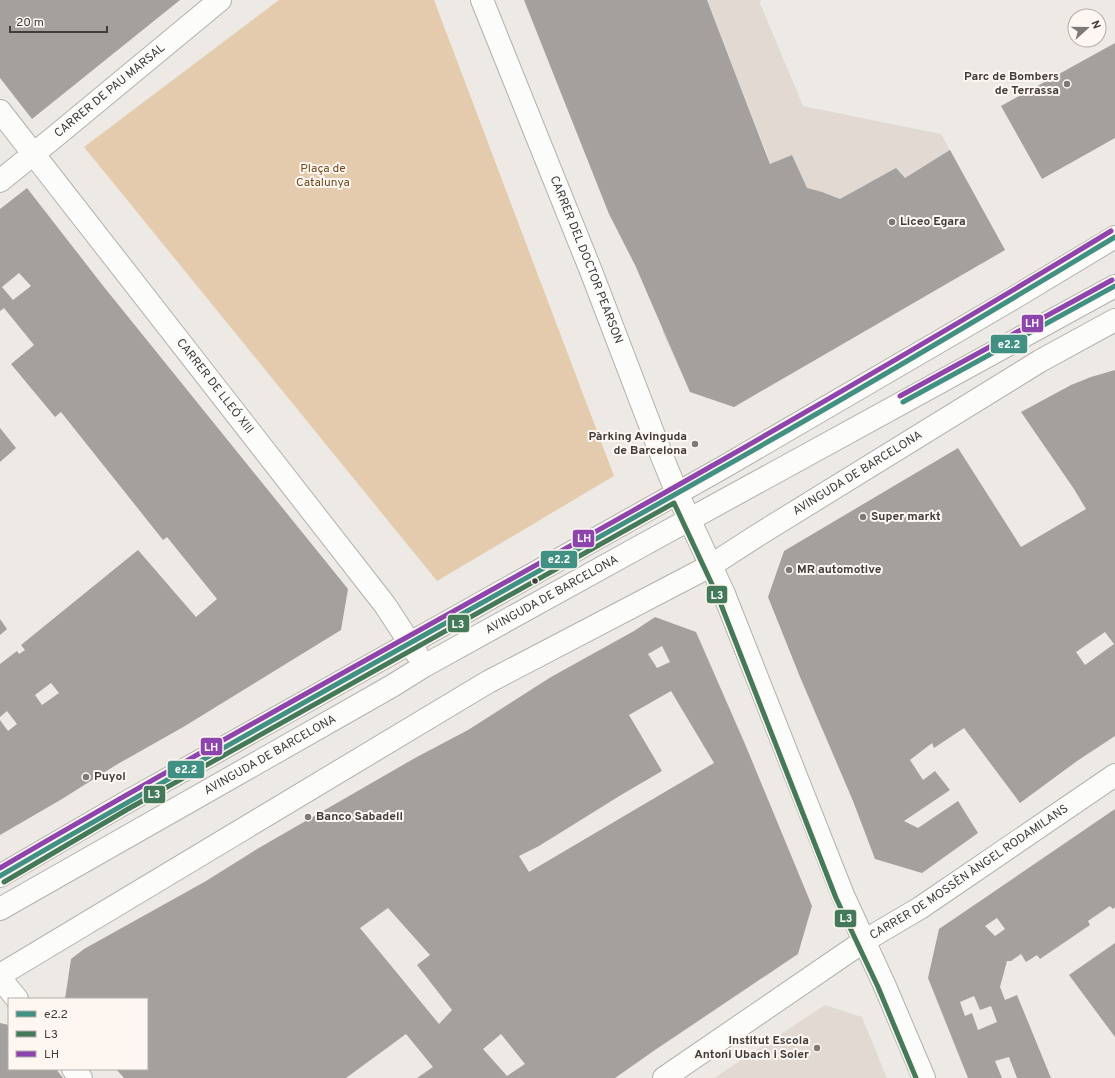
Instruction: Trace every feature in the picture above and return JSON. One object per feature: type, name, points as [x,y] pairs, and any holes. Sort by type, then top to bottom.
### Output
[{"type":"street","name":"CARRER DE PAU MARSAL","points":[[0,181],[220,0]]},
{"type":"street","name":"CARRER DEL DOCTOR PEARSON","points":[[482,0],[591,271],[663,460],[724,594],[843,895],[924,1078]]},
{"type":"street","name":"CARRER DE LLEÓ XIII","points":[[0,111],[380,598],[410,642],[424,666]]},
{"type":"street","points":[[0,876],[125,803],[677,493],[1115,238]]},
{"type":"street","name":"AVINGUDA DE BARCELONA","points":[[0,909],[387,689],[424,666],[1067,313],[1112,291]]},
{"type":"street","points":[[1051,355],[1067,313]]},
{"type":"street","name":"AVINGUDA DE BARCELONA","points":[[0,975],[488,682],[710,566],[764,531],[1051,355],[1115,320]]},
{"type":"street","name":"CARRER DE MOSSÈN ÀNGEL RODAMILANS","points":[[664,1078],[864,940],[920,908],[1115,775]]},
{"type":"street","points":[[0,978],[16,998]]},
{"type":"street","points":[[75,1070],[81,1078]]},
{"type":"shaded area","name":"Liceo Egara","points":[[707,0],[761,0],[760,3],[803,106],[941,134],[1005,250],[734,407],[690,392],[662,331],[803,247]]},
{"type":"shaded area","name":"Institut Escola Antoni Ubach i Soler","points":[[825,1005],[862,1017],[887,1078],[714,1078]]},
{"type":"green space","name":"Plaça de Catalunya","points":[[279,0],[434,0],[614,476],[437,581],[84,147]]},
{"type":"building","points":[[0,0],[180,0],[32,119],[0,78]]},
{"type":"building","points":[[524,0],[707,0],[770,164],[792,155],[807,188],[840,199],[896,168],[905,178],[950,150],[1005,250],[734,407],[690,392],[635,265],[609,214]]},
{"type":"building","points":[[1115,43],[1115,138],[1042,179],[1001,106]]},
{"type":"building","points":[[27,188],[104,287],[348,589],[341,630],[185,726],[116,765],[62,799],[0,835],[0,720],[8,731],[17,724],[7,711],[0,717],[0,664],[17,651],[19,654],[25,650],[21,645],[138,550],[196,617],[217,599],[167,537],[163,540],[61,412],[55,417],[11,364],[34,345],[4,308],[0,311],[0,209]],"holes":[[[19,273],[31,286],[13,300],[2,287]],[[51,683],[59,693],[42,705],[35,695]]]},
{"type":"building","points":[[1115,370],[1115,736],[1077,761],[1020,803],[964,728],[934,748],[932,743],[910,760],[923,780],[935,771],[950,790],[904,821],[918,828],[958,801],[978,833],[922,873],[875,859],[853,801],[800,677],[768,597],[784,551],[958,448],[1021,547],[1086,509],[1021,412],[1071,385]],"holes":[[[1105,632],[1114,644],[1085,665],[1076,652]]]},
{"type":"building","points":[[0,428],[16,448],[0,462]]},
{"type":"building","points":[[655,617],[696,632],[745,744],[812,906],[798,954],[615,1078],[417,1078],[433,1067],[406,1034],[346,1078],[124,1078],[117,1070],[148,1070],[148,998],[65,998],[71,959],[84,949],[206,881],[257,849],[415,758],[468,730],[551,677],[634,631]],"holes":[[[662,646],[670,662],[657,668],[648,654]],[[671,691],[714,763],[529,872],[519,856],[539,846],[662,771],[629,715]],[[388,908],[430,955],[417,965],[452,1010],[439,1024],[360,928]],[[501,1034],[525,1064],[507,1076],[483,1049]]]},
{"type":"building","points":[[0,619],[7,629],[0,635]]},
{"type":"building","points":[[1115,809],[1115,907],[1113,909],[1110,906],[1088,921],[1090,925],[1040,959],[1037,955],[1026,962],[1021,954],[1011,961],[1007,961],[1000,987],[1005,1000],[1017,995],[1051,1078],[1017,1078],[1009,1057],[995,1061],[1002,1078],[968,1078],[928,978],[939,929]],"holes":[[[997,918],[1005,929],[995,936],[985,926]],[[974,996],[980,1010],[991,1006],[997,1022],[978,1030],[972,1013],[965,1016],[960,1002]]]},
{"type":"building","points":[[1115,943],[1115,1037],[1069,975]]},
{"type":"building","points":[[0,1023],[8,1025],[8,1070],[57,1070],[63,1078],[0,1078]]},
{"type":"transit line","name":"LH","points":[[0,868],[179,765],[717,463],[915,348],[1111,231]]},
{"type":"transit line","name":"e2.2","points":[[0,876],[269,722],[770,441],[1115,237]]},
{"type":"transit line","name":"LH","points":[[900,396],[1112,280]]},
{"type":"transit line","name":"e2.2","points":[[903,402],[1115,286]]},
{"type":"transit line","name":"L3","points":[[4,882],[128,809],[674,503],[718,597],[836,898],[878,987],[916,1078]]},
{"type":"place","name":"Parc de Bombers de Terrassa","points":[[1067,84]]},
{"type":"place","name":"Liceo Egara","points":[[892,222]]},
{"type":"place","name":"Pàrking Avinguda de Barcelona","points":[[695,444]]},
{"type":"place","name":"Super markt","points":[[863,517]]},
{"type":"place","name":"MR automotive","points":[[789,570]]},
{"type":"place","name":"Puyol","points":[[86,777]]},
{"type":"place","name":"Banco Sabadell","points":[[308,817]]},
{"type":"place","name":"Institut Escola Antoni Ubach i Soler","points":[[817,1048]]}]
